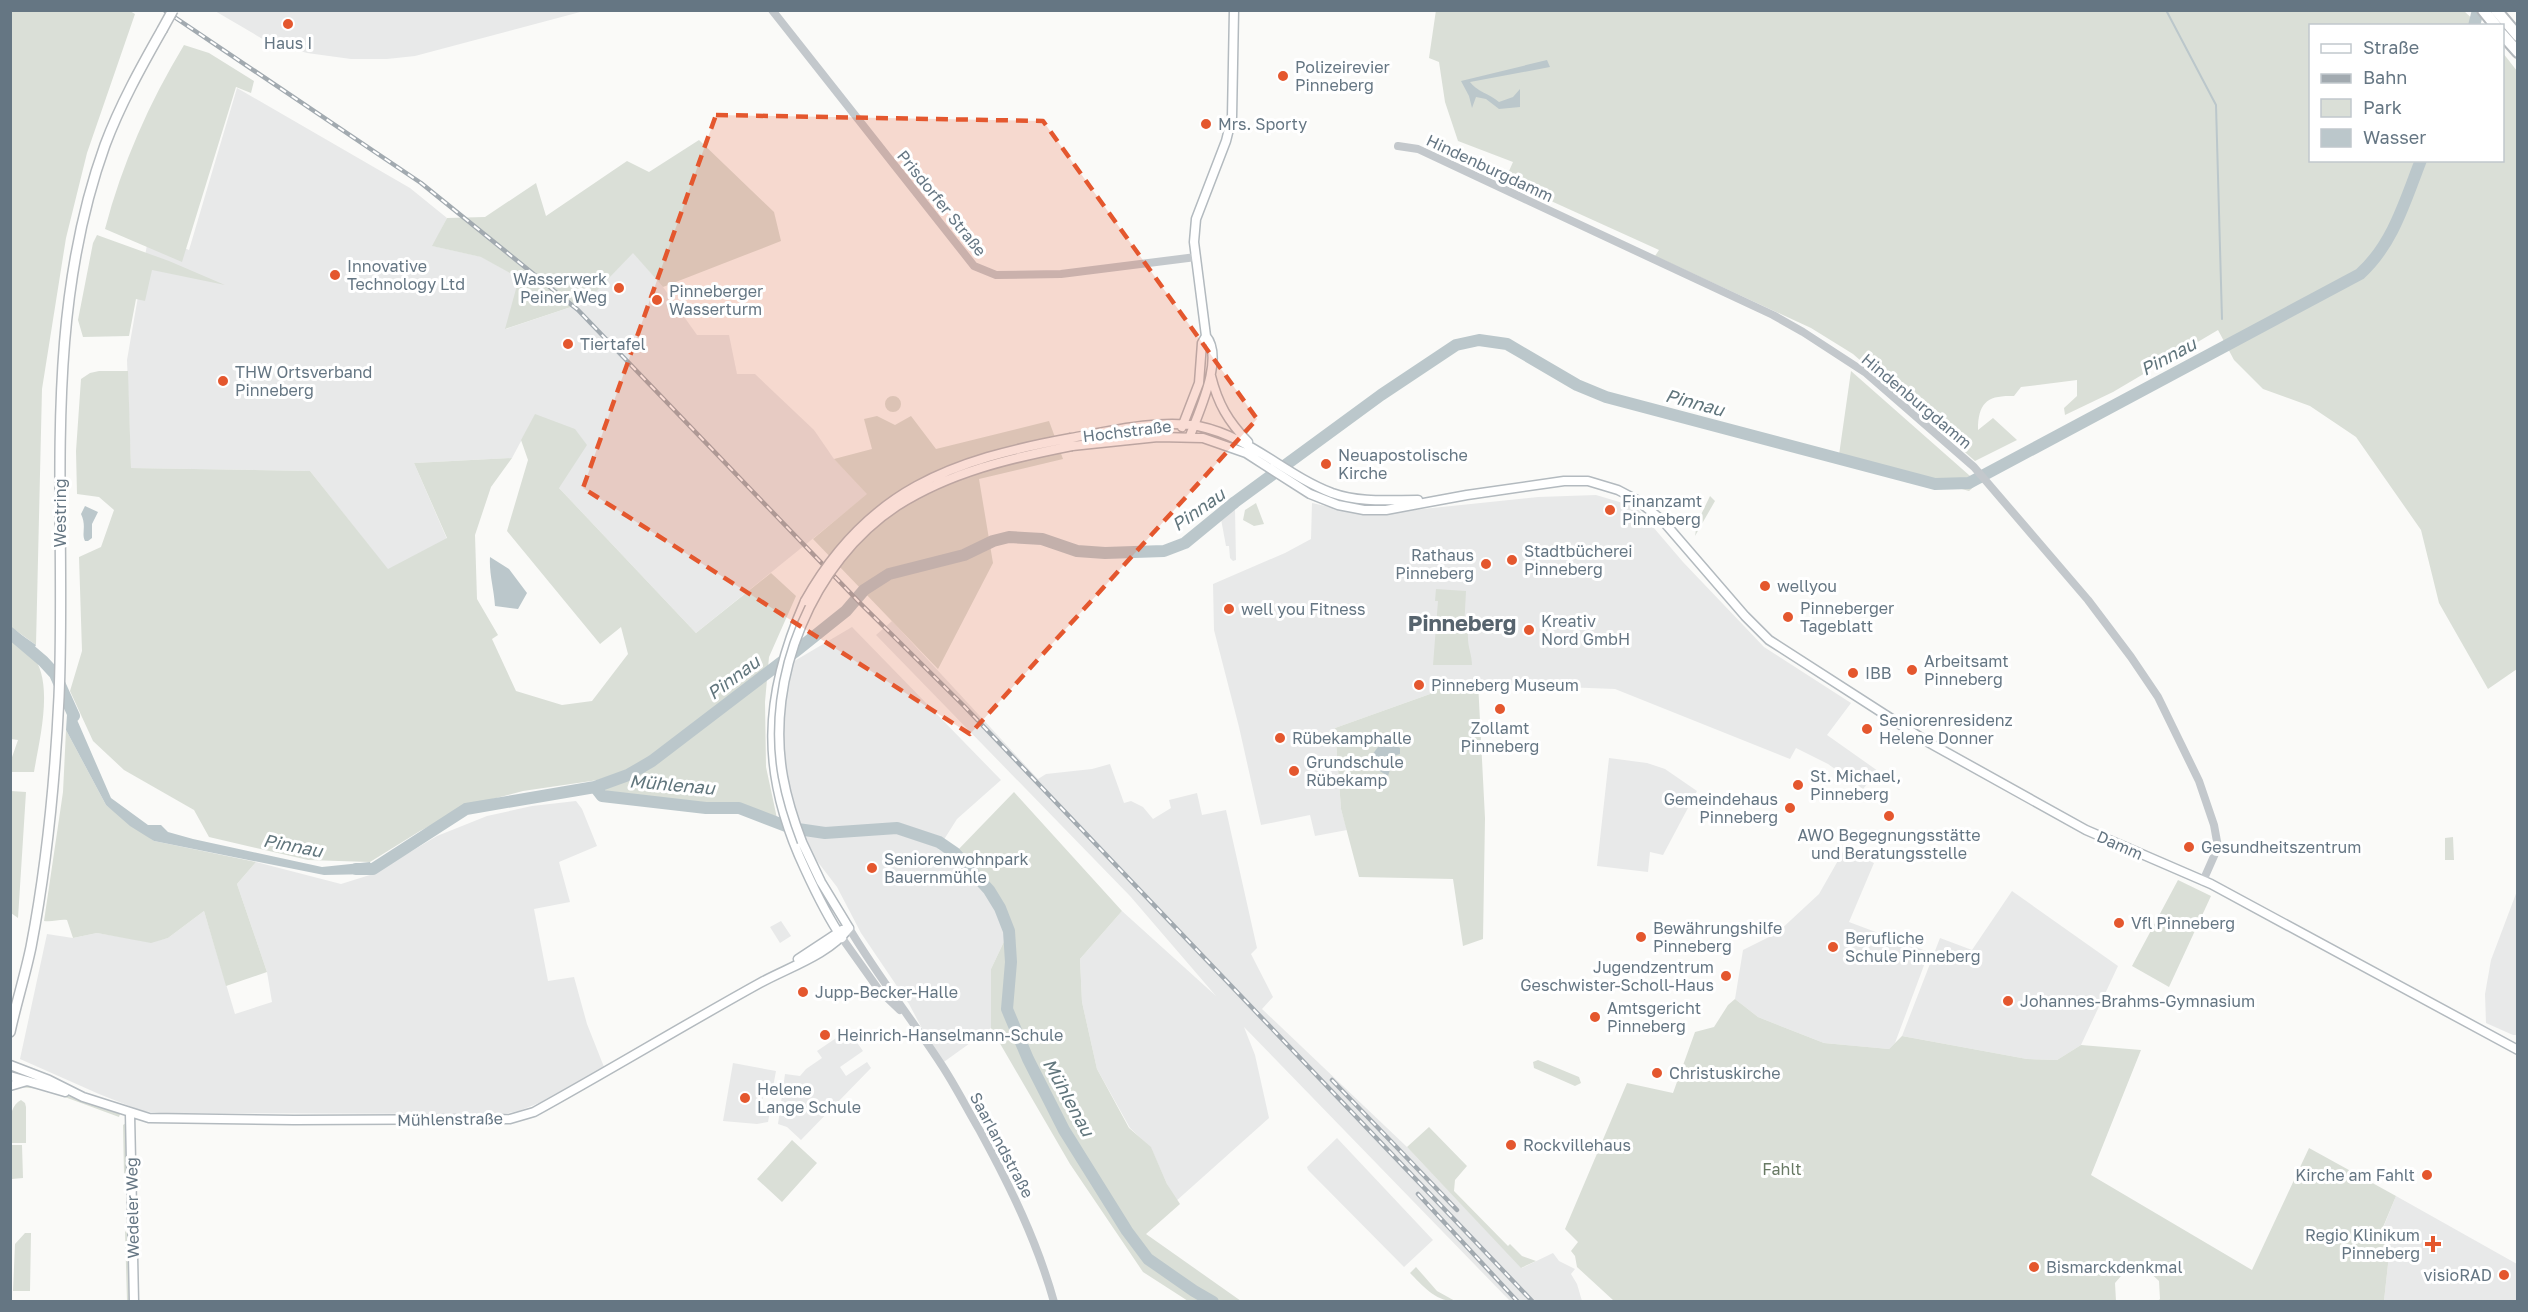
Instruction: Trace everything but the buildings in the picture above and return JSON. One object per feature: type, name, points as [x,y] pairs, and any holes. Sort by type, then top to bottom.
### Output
[{"type":"highway","points":[[2483,10],[2498,18],[2517,36]]},
{"type":"highway","points":[[2504,36],[2517,52]]},
{"type":"main road","name":"Westring","points":[[10,1032],[14,1006],[28,960],[41,889],[54,780],[60,628],[61,372],[73,268],[86,209],[105,145],[129,91],[173,10]]},
{"type":"main road","points":[[1178,436],[1199,383],[1203,343],[1206,336],[1196,257],[1196,219],[1226,141],[1232,117],[1234,10]]},
{"type":"main road","points":[[1190,436],[1210,374],[1211,342],[1206,336]]},
{"type":"main road","points":[[1210,374],[1221,410],[1232,426],[1269,462],[1318,498],[1349,507],[1386,510],[1441,499]]},
{"type":"main road","name":"Hochstraße","points":[[1072,442],[1136,428],[1183,424],[1225,434],[1253,446]]},
{"type":"main road","points":[[839,935],[798,844],[782,776],[779,730],[783,688],[801,627],[822,584],[854,544],[897,507],[932,487],[999,462],[1072,442],[1190,436],[1225,444],[1269,462]]},
{"type":"main road","points":[[1291,477],[1331,492],[1364,500],[1441,499]]},
{"type":"main road","name":"Damm","points":[[1441,499],[1573,480],[1595,483],[1618,490],[1637,500],[1663,520],[1763,634],[1911,732],[2086,830],[2203,880],[2517,1050]]},
{"type":"main road","points":[[1318,498],[1325,492],[1331,492]]},
{"type":"main road","points":[[1386,510],[1395,500]]},
{"type":"main road","points":[[798,844],[849,928]]},
{"type":"main road","name":"Mühlenstraße","points":[[10,1076],[149,1118],[510,1119],[534,1112],[821,951],[849,928]]},
{"type":"main road","name":"Mühlenstraße","points":[[10,1065],[49,1080],[77,1095]]},
{"type":"main road","points":[[10,1086],[27,1081]]},
{"type":"main road","name":"Wedeler Weg","points":[[130,1114],[134,1302]]},
{"type":"street","name":"Prisdorfer Straße","points":[[772,10],[974,266],[996,275],[1061,274],[1196,257]]},
{"type":"street","name":"Hindenburgdamm","points":[[1398,146],[1418,149],[1773,315],[1866,373],[1976,469],[2102,618],[2157,697],[2199,781],[2214,825],[2218,847],[2203,880]]},
{"type":"street","name":"Saarlandstraße","points":[[849,928],[903,1013],[944,1068],[1013,1192],[1044,1265],[1054,1302]]},
{"type":"street","name":"Saarlandstraße","points":[[839,935],[879,990],[903,1013]]},
{"type":"highlighted area","points":[[716,115],[1043,121],[1257,419],[970,734],[583,488]]},
{"type":"shaded area","points":[[215,11],[584,11],[415,56],[351,59],[307,53],[266,41]]},
{"type":"shaded area","points":[[237,88],[410,188],[447,218],[433,246],[482,257],[520,278],[506,329],[586,302],[633,252],[663,287],[697,335],[729,335],[737,374],[755,374],[814,430],[834,459],[868,494],[696,633],[559,488],[535,415],[512,458],[414,463],[447,539],[388,570],[310,471],[131,468],[127,360],[149,233],[189,250]]},
{"type":"shaded area","points":[[1596,495],[1636,507],[1683,562],[1764,647],[1851,703],[1827,735],[1878,771],[1863,789],[1828,764],[1796,748],[1790,759],[1615,689],[1431,682],[1430,694],[1335,728],[1341,809],[1347,830],[1315,836],[1310,815],[1261,825],[1214,630],[1213,584],[1285,553],[1311,539],[1312,503],[1365,515],[1538,497]]},
{"type":"shaded area","points":[[1235,509],[1236,560],[1233,561],[1230,558],[1229,546],[1226,546],[1221,519]]},
{"type":"shaded area","points":[[892,621],[1038,779],[1046,774],[1092,769],[1110,764],[1124,803],[1131,801],[1143,807],[1153,819],[1171,808],[1169,800],[1197,793],[1202,815],[1226,810],[1257,948],[1251,954],[1273,997],[1262,1009],[1407,1147],[1522,1268],[1553,1253],[1559,1261],[1575,1269],[1571,1274],[1582,1301],[1510,1301],[1244,1027],[1255,1055],[1269,1118],[1175,1202],[1151,1148],[1130,1128],[1097,1069],[1082,1002],[1080,959],[1122,911],[1216,996],[1130,896],[876,635]]},
{"type":"shaded area","points":[[852,627],[1001,780],[957,819],[938,849],[953,857],[989,895],[1009,931],[991,969],[991,1028],[941,1064],[909,1004],[861,933],[837,887],[814,857],[799,822],[785,769],[783,747],[785,692],[791,663]]},
{"type":"shaded area","points":[[1609,758],[1647,763],[1665,769],[1697,791],[1663,855],[1650,852],[1648,872],[1597,866]]},
{"type":"shaded area","points":[[576,801],[582,809],[597,846],[559,862],[570,902],[534,909],[548,981],[574,977],[587,1024],[604,1067],[541,1102],[519,1111],[503,1114],[160,1113],[142,1111],[20,1059],[47,934],[73,938],[97,933],[151,942],[168,938],[204,911],[235,1014],[272,1002],[267,972],[237,884],[256,862],[341,884],[373,874],[437,836],[487,816],[532,806]]},
{"type":"shaded area","name":"Berufliche Schule Pinneberg","points":[[1844,850],[1874,863],[1849,922],[1929,952],[1895,1043],[1889,1049],[1824,1043],[1758,1017],[1735,999],[1743,950],[1777,933],[1819,894]]},
{"type":"shaded area","name":"Johannes-Brahms-Gymnasium","points":[[2012,891],[2118,966],[2081,1045],[2057,1060],[2027,1059],[1902,1036],[1940,938],[1972,950]]},
{"type":"shaded area","points":[[2517,891],[2518,1035],[2513,1035],[2486,1023],[2485,994],[2491,960]]},
{"type":"shaded area","points":[[781,921],[791,936],[780,943],[770,927]]},
{"type":"shaded area","name":"Heinrich-Hanselmann-Schule","points":[[848,1030],[863,1051],[840,1067],[846,1076],[867,1062],[871,1068],[801,1140],[787,1127],[778,1124],[785,1074],[800,1076],[822,1058],[817,1051]]},
{"type":"shaded area","name":"Helene Lange Schule","points":[[733,1063],[776,1071],[773,1087],[765,1086],[761,1109],[770,1111],[768,1122],[757,1124],[723,1121]]},
{"type":"shaded area","points":[[1337,1138],[1433,1240],[1404,1267],[1308,1170],[1307,1167]]},
{"type":"shaded area","name":"Regio Klinikum Pinneberg","points":[[2396,1196],[2517,1264],[2517,1301],[2384,1301],[2389,1255],[2381,1233]]},
{"type":"green space","points":[[1436,10],[2464,11],[2478,24],[2309,24],[2309,162],[2504,162],[2504,54],[2517,71],[2517,669],[2488,689],[2439,603],[2421,530],[2356,437],[2310,406],[2263,389],[2234,360],[2218,330],[2113,392],[2065,415],[2064,408],[2077,396],[2077,380],[2021,387],[2014,396],[1991,399],[1986,402],[1980,413],[1978,430],[1993,418],[2017,440],[1975,461],[1853,354],[1811,328],[1655,256],[1659,250],[1505,180],[1513,162],[1458,141],[1445,102],[1439,62],[1429,58]]},
{"type":"green space","points":[[11,11],[130,11],[135,14],[87,153],[66,238],[42,389],[36,645],[11,627]]},
{"type":"green space","points":[[184,45],[209,53],[254,81],[251,93],[236,87],[182,262],[105,229],[138,134],[159,89]]},
{"type":"green space","points":[[699,140],[774,212],[781,241],[663,287],[633,253],[586,302],[505,329],[519,278],[481,257],[432,246],[447,218],[485,217],[536,183],[546,216],[627,161],[649,172]]},
{"type":"green space","points":[[97,235],[169,261],[225,285],[152,270],[145,301],[136,299],[129,336],[83,337],[78,320],[93,243]]},
{"type":"green space","points":[[128,371],[131,468],[310,471],[388,569],[447,538],[414,463],[512,458],[491,487],[475,535],[477,599],[498,635],[492,639],[516,691],[562,705],[592,701],[628,654],[621,627],[600,644],[507,531],[528,460],[521,440],[535,414],[575,429],[587,445],[559,488],[696,633],[771,573],[796,596],[769,657],[765,702],[766,767],[778,823],[739,808],[706,808],[602,796],[595,787],[628,775],[647,763],[598,780],[523,791],[473,804],[420,831],[370,862],[308,860],[209,837],[194,810],[124,770],[93,741],[70,691],[82,651],[79,557],[101,547],[114,510],[99,497],[77,494],[76,451],[81,379],[90,373]]},
{"type":"green space","points":[[1851,371],[1978,483],[1969,491],[1839,455]]},
{"type":"green space","points":[[890,396],[896,396],[901,404],[899,410],[890,412],[885,407],[885,401]]},
{"type":"green space","points":[[877,416],[895,425],[911,416],[936,449],[1049,421],[1063,459],[979,479],[993,563],[938,669],[813,539],[867,494],[834,459],[872,449],[864,419]]},
{"type":"green space","points":[[1710,496],[1715,501],[1695,536],[1697,523]]},
{"type":"green space","points":[[1256,503],[1264,524],[1254,526],[1243,520],[1245,510]]},
{"type":"green space","points":[[1436,589],[1466,591],[1464,630],[1468,633],[1472,665],[1433,665],[1438,601],[1435,601]]},
{"type":"green space","points":[[11,640],[30,653],[38,664],[42,678],[44,710],[34,772],[11,772],[11,760],[18,740],[11,739]]},
{"type":"green space","points":[[1431,682],[1478,682],[1485,818],[1483,939],[1463,946],[1453,879],[1359,877],[1341,809],[1335,728],[1430,694]]},
{"type":"green space","points":[[66,730],[106,805],[154,841],[256,862],[237,884],[267,972],[226,986],[204,911],[168,938],[151,943],[97,933],[73,938],[67,920],[44,921],[63,792]]},
{"type":"green space","points":[[11,791],[26,792],[18,918],[11,913]]},
{"type":"green space","points":[[1014,792],[1122,911],[1080,959],[1082,1002],[1097,1069],[1129,1128],[1151,1147],[1167,1184],[1180,1204],[1146,1234],[1241,1301],[1188,1301],[1143,1272],[1070,1164],[991,1028],[991,969],[1009,931],[989,895],[955,853]]},
{"type":"green space","points":[[2453,837],[2454,860],[2445,860],[2445,838]]},
{"type":"green space","points":[[2178,880],[2211,896],[2169,987],[2132,966]]},
{"type":"green space","name":"Fahlt","points":[[1735,999],[1758,1017],[1824,1043],[1889,1049],[1902,1036],[2027,1059],[2057,1060],[2081,1045],[2141,1050],[2091,1175],[2252,1270],[2309,1148],[2396,1196],[2381,1232],[2389,1255],[2384,1301],[2158,1301],[2160,1299],[2159,1281],[2145,1268],[2127,1269],[2115,1283],[2116,1301],[1614,1301],[1577,1267],[1575,1256],[1571,1251],[1578,1242],[1565,1229],[1627,1083],[1673,1093],[1695,1032],[1714,1027],[1728,1005]]},
{"type":"green space","points":[[1538,1060],[1579,1077],[1581,1083],[1575,1086],[1534,1068],[1533,1062]]},
{"type":"green space","points":[[26,1084],[51,1090],[120,1114],[119,1117],[43,1089],[16,1087]]},
{"type":"green space","points":[[21,1100],[26,1107],[26,1143],[11,1143],[11,1113]]},
{"type":"green space","points":[[126,1123],[127,1170],[124,1174],[123,1125]]},
{"type":"green space","points":[[1429,1127],[1467,1166],[1455,1180],[1454,1191],[1508,1246],[1510,1244],[1522,1256],[1536,1261],[1521,1268],[1407,1147]]},
{"type":"green space","points":[[792,1140],[817,1163],[782,1202],[757,1179]]},
{"type":"green space","points":[[11,1145],[22,1145],[23,1178],[12,1179],[11,1188]]},
{"type":"green space","points":[[125,1231],[129,1235],[130,1301],[127,1301]]},
{"type":"green space","points":[[25,1233],[31,1233],[30,1291],[13,1291],[15,1244]]},
{"type":"green space","points":[[1416,1267],[1437,1291],[1455,1301],[1442,1299],[1425,1287],[1410,1273]]},
{"type":"water","points":[[1547,60],[1550,67],[1470,82],[1499,102],[1513,97],[1520,89],[1520,107],[1499,109],[1486,99],[1476,97],[1472,108],[1461,81]]},
{"type":"water","points":[[85,506],[98,512],[92,524],[92,538],[88,541],[84,538],[84,523],[81,514]]},
{"type":"water","points":[[490,557],[509,569],[527,593],[518,609],[495,606]]},
{"type":"water","points":[[10,627],[36,645],[31,654],[11,639]]},
{"type":"water","points":[[68,699],[111,798],[148,825],[161,825],[168,832],[193,839],[322,867],[370,862],[373,874],[324,875],[154,841],[130,826],[106,805],[66,730]]},
{"type":"water","points":[[1393,744],[1400,748],[1400,754],[1388,758],[1390,770],[1388,776],[1378,770],[1372,755],[1378,747]]},
{"type":"waterway","points":[[2166,10],[2216,105],[2222,319]]},
{"type":"waterway","name":"Pinnau","points":[[2474,24],[2478,10]]},
{"type":"waterway","name":"Pinnau","points":[[356,869],[373,869],[466,809],[595,787],[628,775],[652,761],[796,651],[846,611],[864,590],[889,574],[964,555],[993,541],[1009,537],[1042,539],[1077,551],[1105,553],[1164,551],[1185,543],[1235,502],[1381,395],[1456,345],[1479,340],[1507,344],[1577,385],[1606,397],[1935,484],[1969,483],[2360,274],[2390,236],[2420,162]]},
{"type":"waterway","name":"Pinnau","points":[[10,633],[55,674],[74,716]]},
{"type":"waterway","name":"Mühlenau","points":[[595,787],[602,796],[706,808],[739,808],[791,828],[825,833],[897,828],[939,842],[955,853],[989,890],[1000,908],[1009,931],[1011,962],[1007,1009],[1028,1059],[1064,1130],[1127,1231],[1148,1259],[1213,1302]]},
{"type":"railway","points":[[164,10],[421,183],[578,310],[861,604],[964,706],[1533,1302]]},
{"type":"railway","points":[[1332,1080],[1457,1210]]},
{"type":"railway","points":[[1418,1194],[1518,1302]]},
{"type":"place","name":"Haus I","points":[[288,24]]},
{"type":"place","name":"Polizeirevier Pinneberg","points":[[1283,76]]},
{"type":"place","name":"Mrs. Sporty","points":[[1206,124]]},
{"type":"place","name":"Innovative Technology Ltd","points":[[335,275]]},
{"type":"place","name":"Wasserwerk Peiner Weg","points":[[619,288]]},
{"type":"place","name":"Pinneberger Wasserturm","points":[[657,300]]},
{"type":"place","name":"Tiertafel","points":[[568,344]]},
{"type":"place","name":"THW Ortsverband Pinneberg","points":[[223,381]]},
{"type":"place","name":"Neuapostolische Kirche","points":[[1326,464]]},
{"type":"place","name":"Finanzamt Pinneberg","points":[[1610,510]]},
{"type":"place","name":"Stadtbücherei Pinneberg","points":[[1512,560]]},
{"type":"place","name":"Rathaus Pinneberg","points":[[1486,564]]},
{"type":"place","name":"wellyou","points":[[1765,586]]},
{"type":"place","name":"well you Fitness","points":[[1229,609]]},
{"type":"place","name":"Pinneberger Tageblatt","points":[[1788,617]]},
{"type":"place","name":"Kreativ Nord GmbH","points":[[1529,630]]},
{"type":"place","name":"Arbeitsamt Pinneberg","points":[[1912,670]]},
{"type":"place","name":"IBB","points":[[1853,673]]},
{"type":"place","name":"Pinneberg Museum","points":[[1419,685]]},
{"type":"place","name":"Zollamt Pinneberg","points":[[1500,709]]},
{"type":"place","name":"Seniorenresidenz Helene Donner","points":[[1867,729]]},
{"type":"place","name":"Rübekamphalle","points":[[1280,738]]},
{"type":"place","name":"Grundschule Rübekamp","points":[[1294,771]]},
{"type":"place","name":"St. Michael, Pinneberg","points":[[1798,785]]},
{"type":"place","name":"Gemeindehaus Pinneberg","points":[[1790,808]]},
{"type":"place","name":"AWO Begegnungsstätte und Beratungsstelle","points":[[1889,816]]},
{"type":"place","name":"Gesundheitszentrum","points":[[2189,847]]},
{"type":"place","name":"Seniorenwohnpark Bauernmühle","points":[[872,868]]},
{"type":"place","name":"Vfl Pinneberg","points":[[2119,923]]},
{"type":"place","name":"Bewährungshilfe Pinneberg","points":[[1641,937]]},
{"type":"place","name":"Berufliche Schule Pinneberg","points":[[1833,947]]},
{"type":"place","name":"Jugendzentrum Geschwister-Scholl-Haus","points":[[1726,976]]},
{"type":"place","name":"Jupp-Becker-Halle","points":[[803,992]]},
{"type":"place","name":"Johannes-Brahms-Gymnasium","points":[[2008,1001]]},
{"type":"place","name":"Amtsgericht Pinneberg","points":[[1595,1017]]},
{"type":"place","name":"Heinrich-Hanselmann-Schule","points":[[825,1035]]},
{"type":"place","name":"Christuskirche","points":[[1657,1073]]},
{"type":"place","name":"Helene Lange Schule","points":[[745,1098]]},
{"type":"place","name":"Rockvillehaus","points":[[1511,1145]]},
{"type":"place","name":"Kirche am Fahlt","points":[[2427,1175]]},
{"type":"place","name":"Regio Klinikum Pinneberg","points":[[2433,1244]]},
{"type":"place","name":"Bismarckdenkmal","points":[[2034,1267]]},
{"type":"place","name":"visioRAD","points":[[2504,1275]]},
{"type":"district","name":"Pinneberg","points":[[1462,622]]}]
